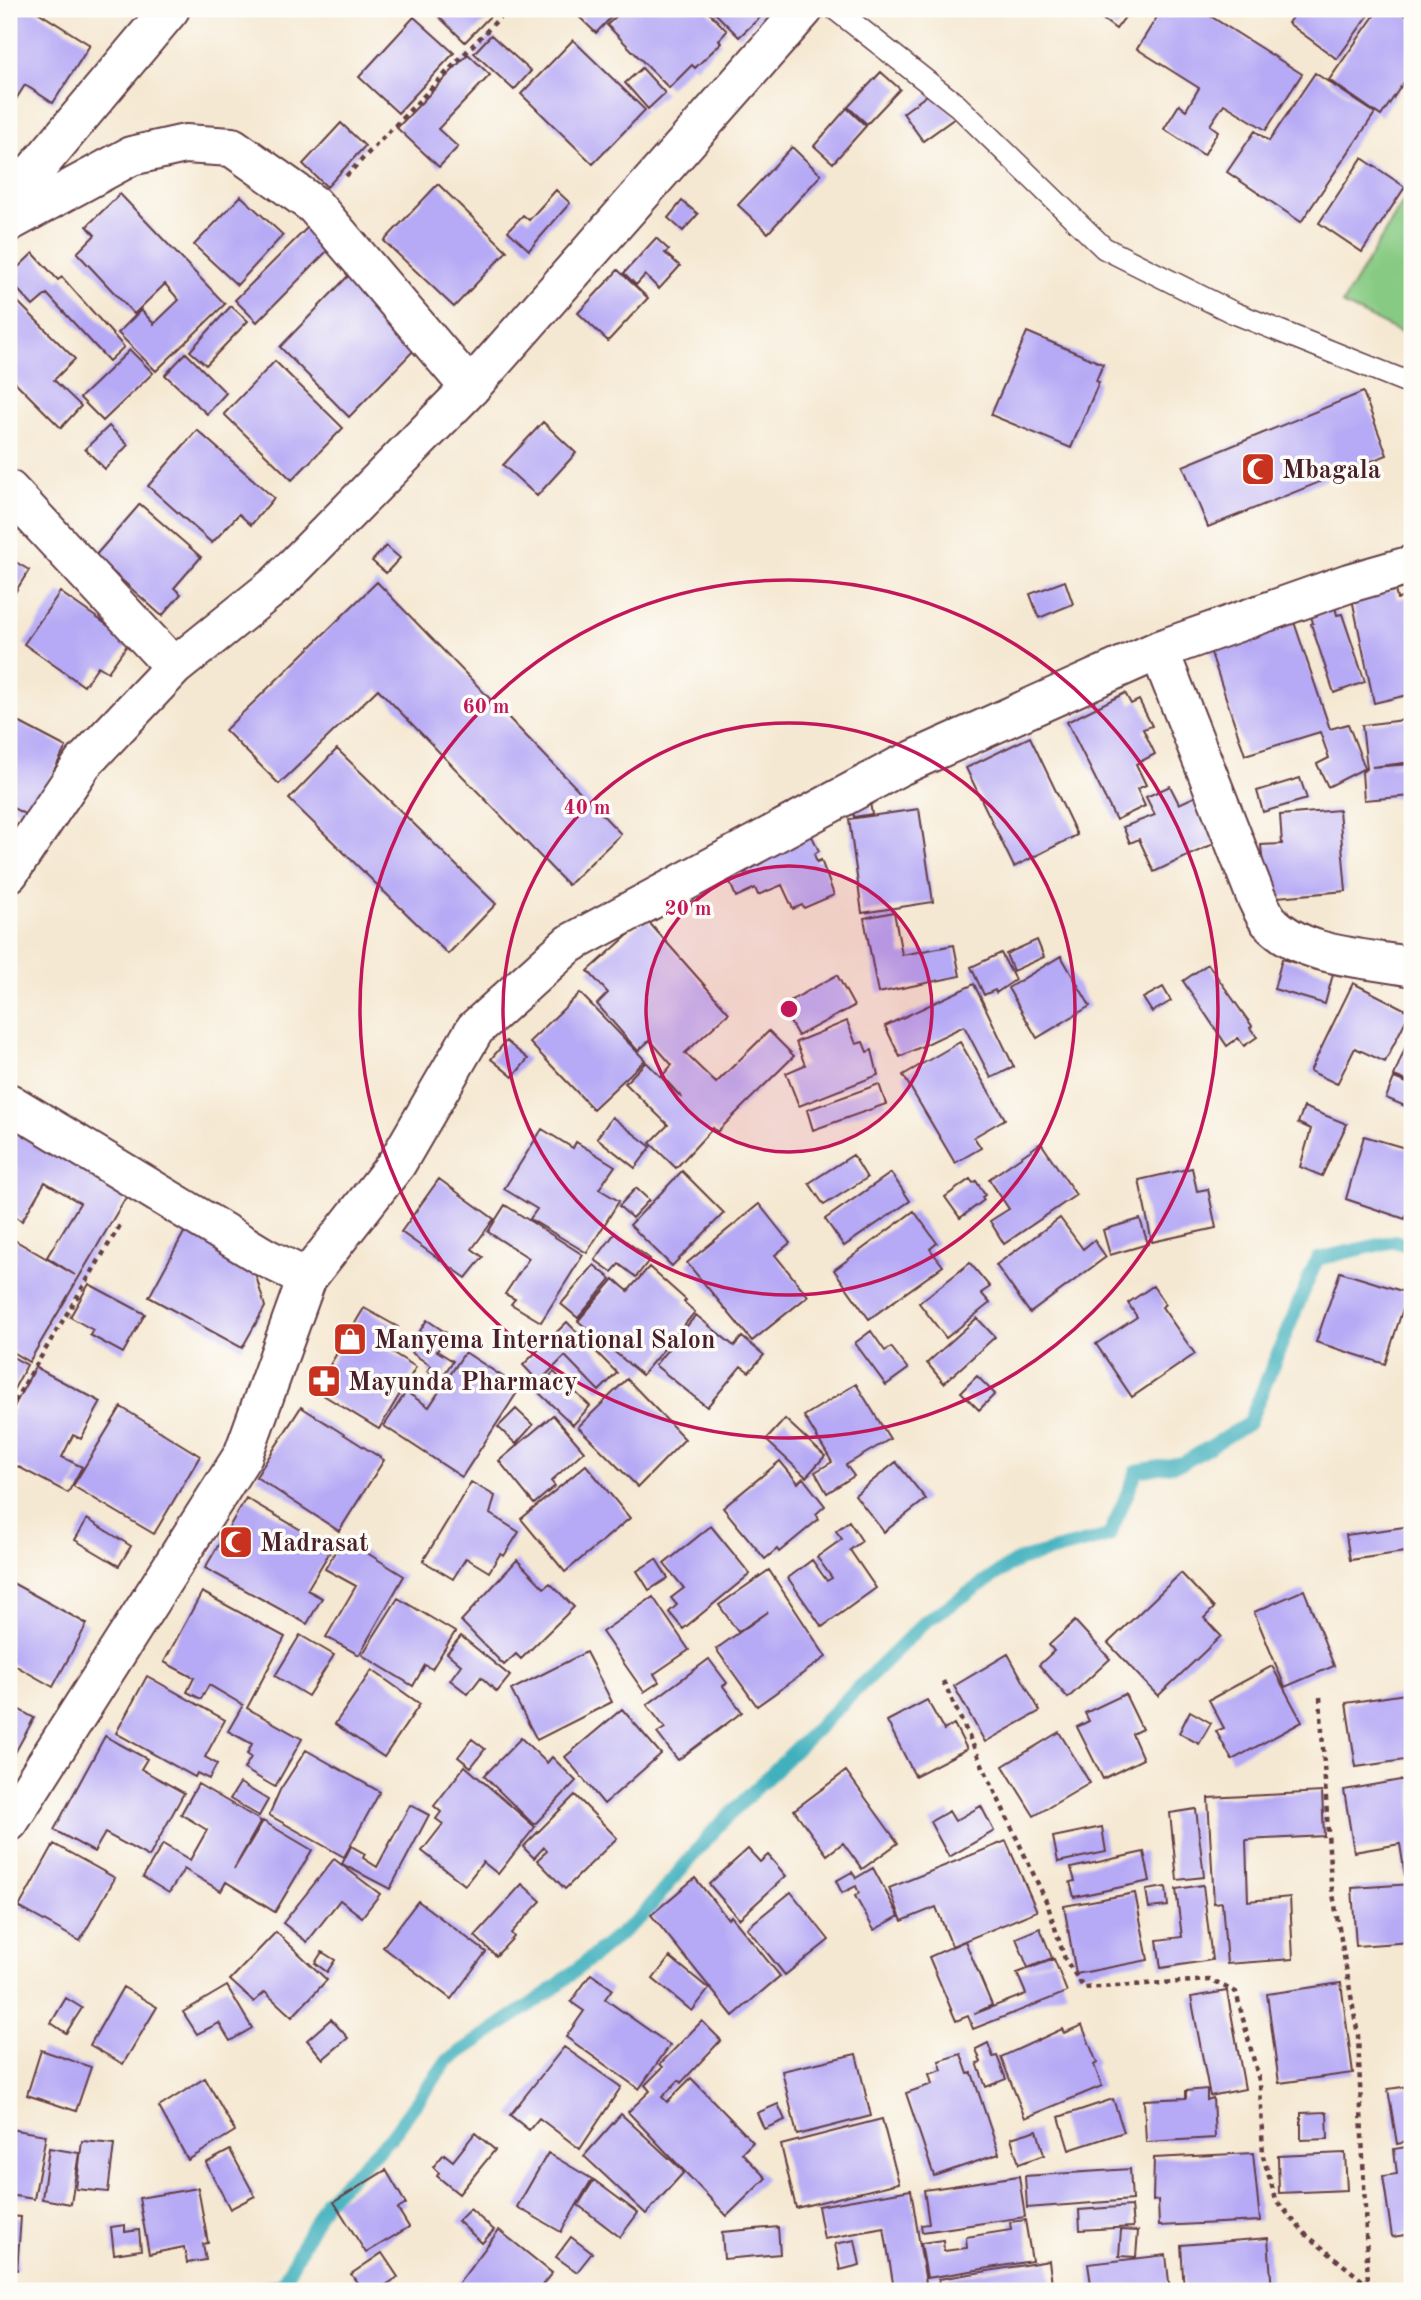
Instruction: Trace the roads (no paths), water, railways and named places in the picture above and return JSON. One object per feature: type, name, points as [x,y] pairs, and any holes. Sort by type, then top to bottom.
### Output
[{"type":"street","points":[[9,201],[170,9]]},
{"type":"street","points":[[9,873],[83,763],[174,667],[277,584],[470,388],[804,9]]},
{"type":"street","points":[[9,222],[131,156],[185,144],[232,147],[314,205],[470,388]]},
{"type":"street","points":[[9,490],[174,667]]},
{"type":"street","points":[[9,1822],[243,1455],[307,1278],[397,1163],[475,1029],[569,944],[898,767],[1159,650],[1349,583],[1412,565]]},
{"type":"street","points":[[1159,650],[1256,897],[1269,920],[1293,939],[1331,953],[1412,967]]},
{"type":"street","points":[[9,1103],[264,1257],[307,1278]]},
{"type":"lane","points":[[835,9],[958,106],[1104,248],[1232,312],[1412,384]]},
{"type":"waterway","points":[[257,2291],[282,2284],[326,2201],[391,2137],[447,2061],[548,1993],[642,1916],[715,1829],[926,1621],[1018,1560],[1109,1536],[1137,1471],[1183,1463],[1249,1423],[1317,1259],[1395,1241],[1412,1247]]},
{"type":"place","name":"Mbagala","points":[[1258,469]]},
{"type":"place","name":"Manyema International Salon","points":[[350,1339]]},
{"type":"place","name":"Mayunda Pharmacy","points":[[324,1381]]},
{"type":"place","name":"Madrasat","points":[[236,1542]]}]
